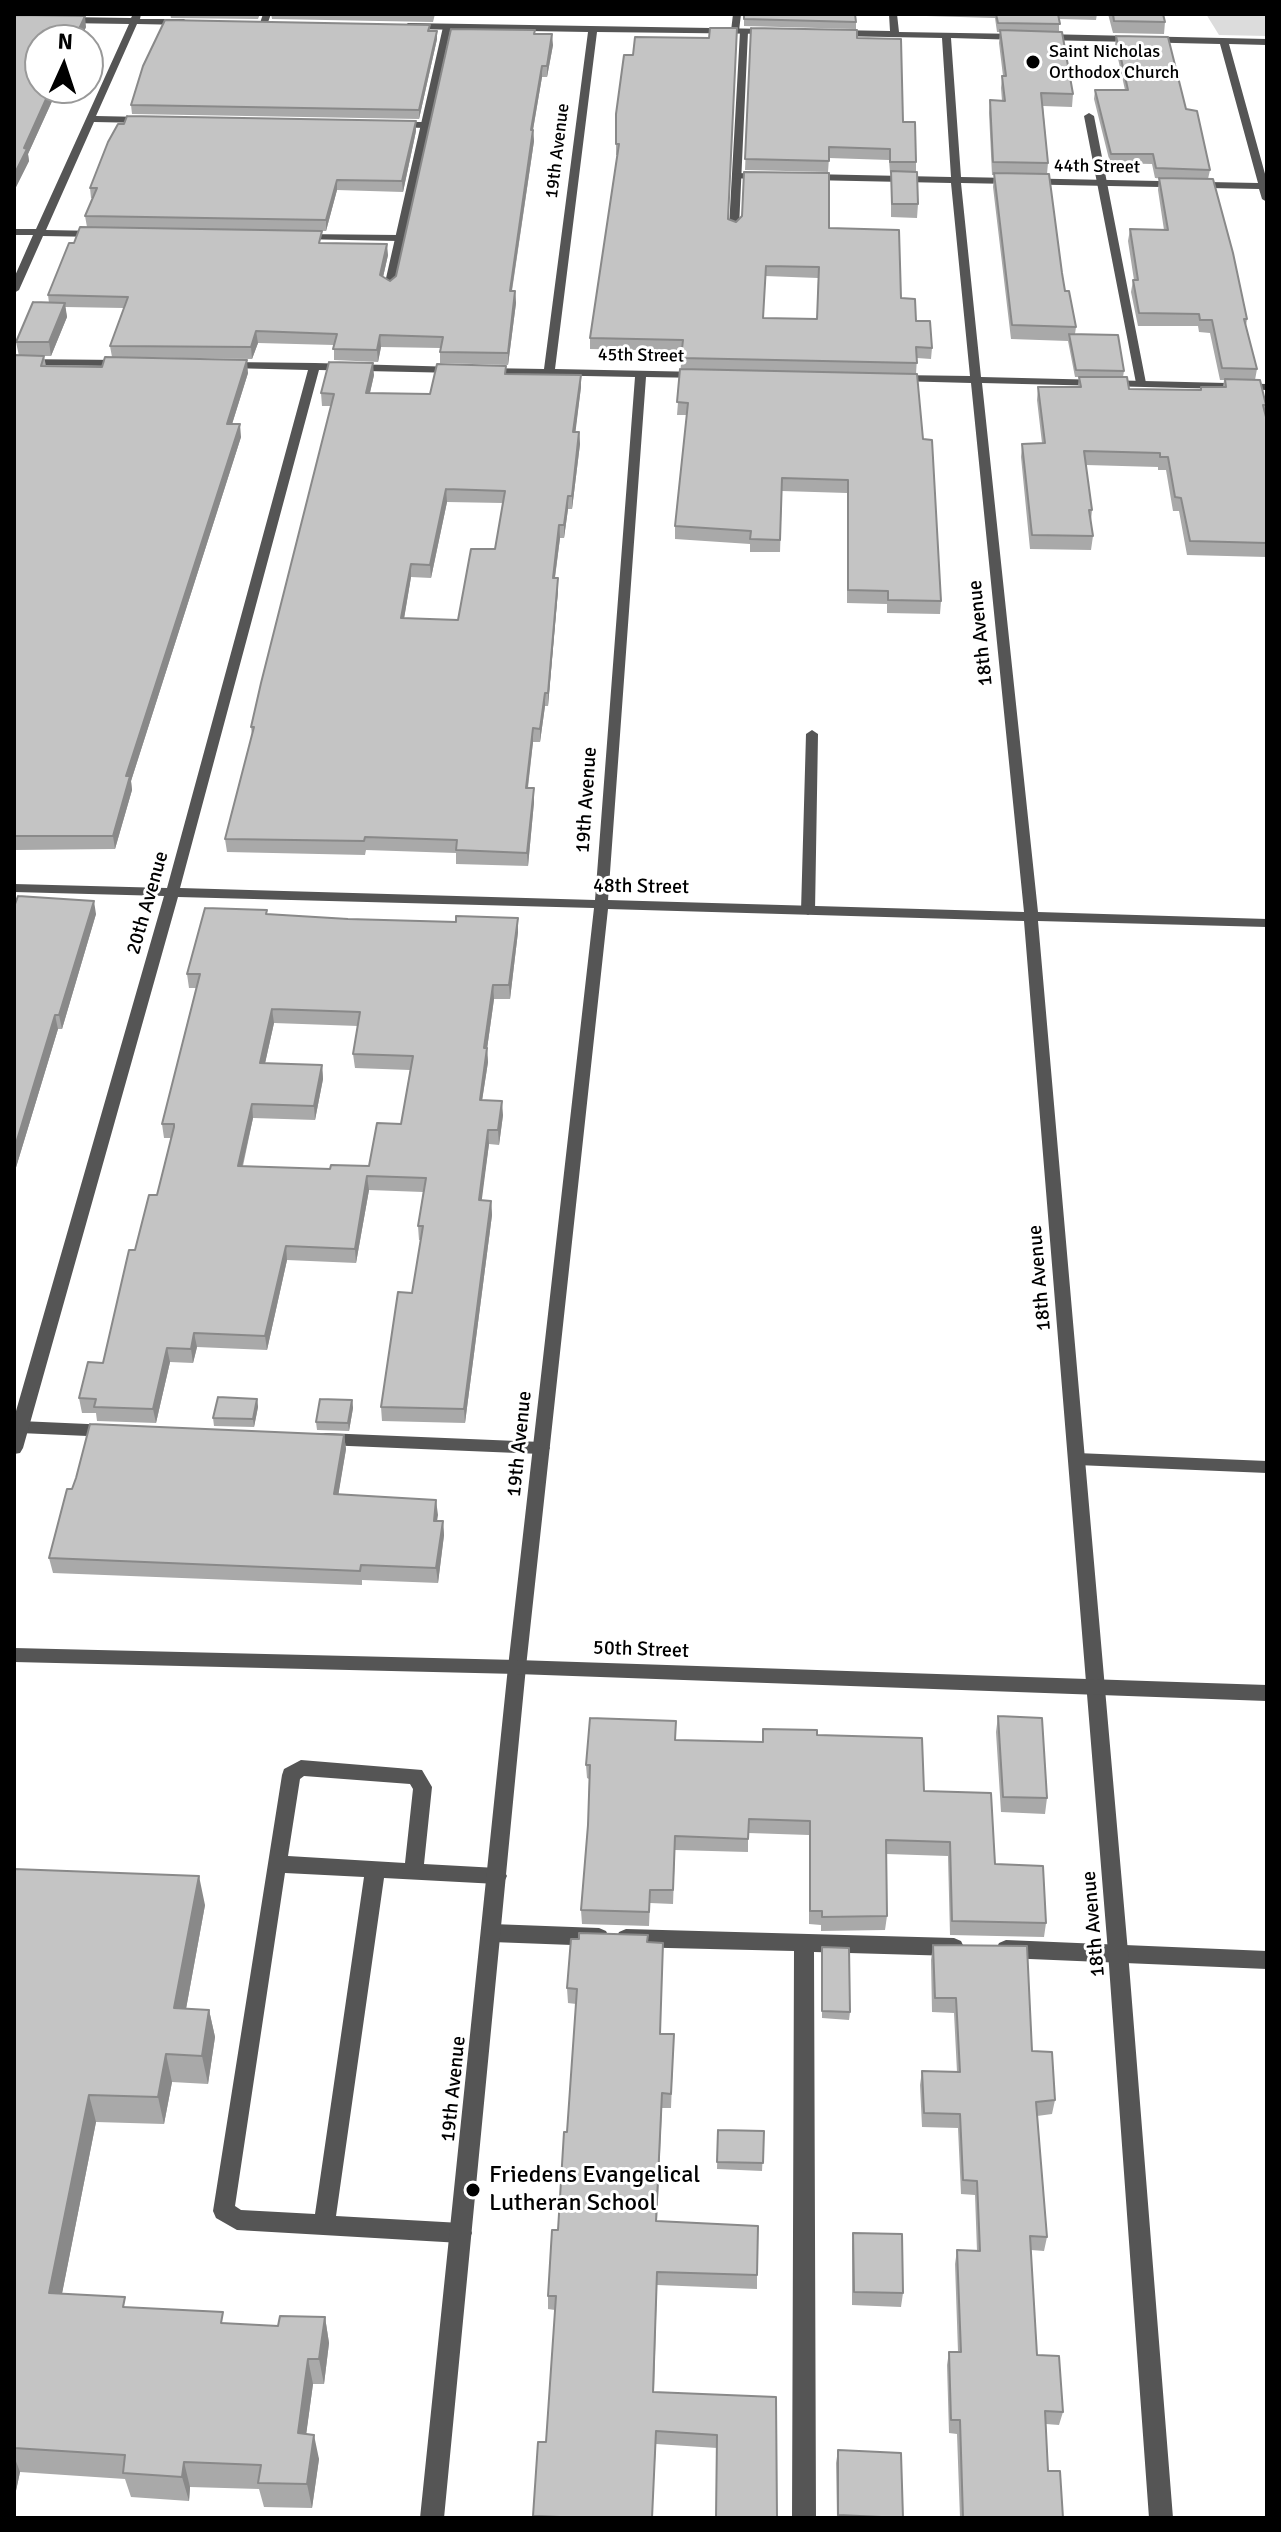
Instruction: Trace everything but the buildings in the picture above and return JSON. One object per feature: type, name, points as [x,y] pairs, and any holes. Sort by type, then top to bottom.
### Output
[{"type":"street","points":[[734,227],[737,14]]},
{"type":"street","points":[[893,14],[895,34]]},
{"type":"street","points":[[14,290],[136,18]]},
{"type":"street","points":[[59,20],[136,18],[192,22]]},
{"type":"street","points":[[249,23],[265,19],[279,24]]},
{"type":"street","points":[[401,26],[789,32]]},
{"type":"street","points":[[389,287],[447,27]]},
{"type":"street","name":"19th Avenue","points":[[549,373],[593,29]]},
{"type":"street","points":[[819,33],[1267,42]]},
{"type":"street","name":"18th Avenue","points":[[946,36],[956,181],[1031,916],[1118,1952],[1161,2518]]},
{"type":"street","points":[[1224,41],[1267,199]]},
{"type":"street","points":[[1089,116],[1141,383]]},
{"type":"street","points":[[91,119],[154,120]]},
{"type":"street","points":[[378,124],[426,125]]},
{"type":"street","points":[[737,176],[784,177]]},
{"type":"street","name":"44th Street","points":[[800,177],[1264,186]]},
{"type":"street","points":[[14,232],[103,234]]},
{"type":"street","points":[[290,237],[399,238]]},
{"type":"street","points":[[14,362],[141,364]]},
{"type":"street","name":"45th Street","points":[[220,365],[721,375]]},
{"type":"street","name":"20th Avenue","points":[[14,1448],[173,890],[315,366]]},
{"type":"street","name":"19th Avenue","points":[[432,2518],[517,1667],[601,907],[641,374]]},
{"type":"street","points":[[881,378],[1267,387]]},
{"type":"street","points":[[808,911],[812,734]]},
{"type":"street","name":"48th Street","points":[[14,888],[173,890],[601,907],[1267,923]]},
{"type":"street","points":[[20,1427],[131,1432]]},
{"type":"street","points":[[304,1439],[541,1448]]},
{"type":"street","points":[[1077,1459],[1267,1467]]},
{"type":"street","name":"50th Street","points":[[14,1655],[517,1667],[1267,1693]]},
{"type":"street","points":[[414,1871],[423,1787],[415,1776],[301,1768],[291,1775],[224,2211],[237,2220],[461,2233]]},
{"type":"street","points":[[277,1864],[497,1876]]},
{"type":"street","points":[[324,2225],[375,1870]]},
{"type":"street","points":[[492,1933],[1118,1952],[1267,1960]]},
{"type":"street","points":[[804,1944],[804,2518]]},
{"type":"shaded area","points":[[1206,14],[1267,14],[1267,36],[1219,35]]},
{"type":"place","name":"Saint Nicholas Orthodox Church","points":[[1033,62]]},
{"type":"place","name":"Friedens Evangelical Lutheran School","points":[[473,2190]]}]
